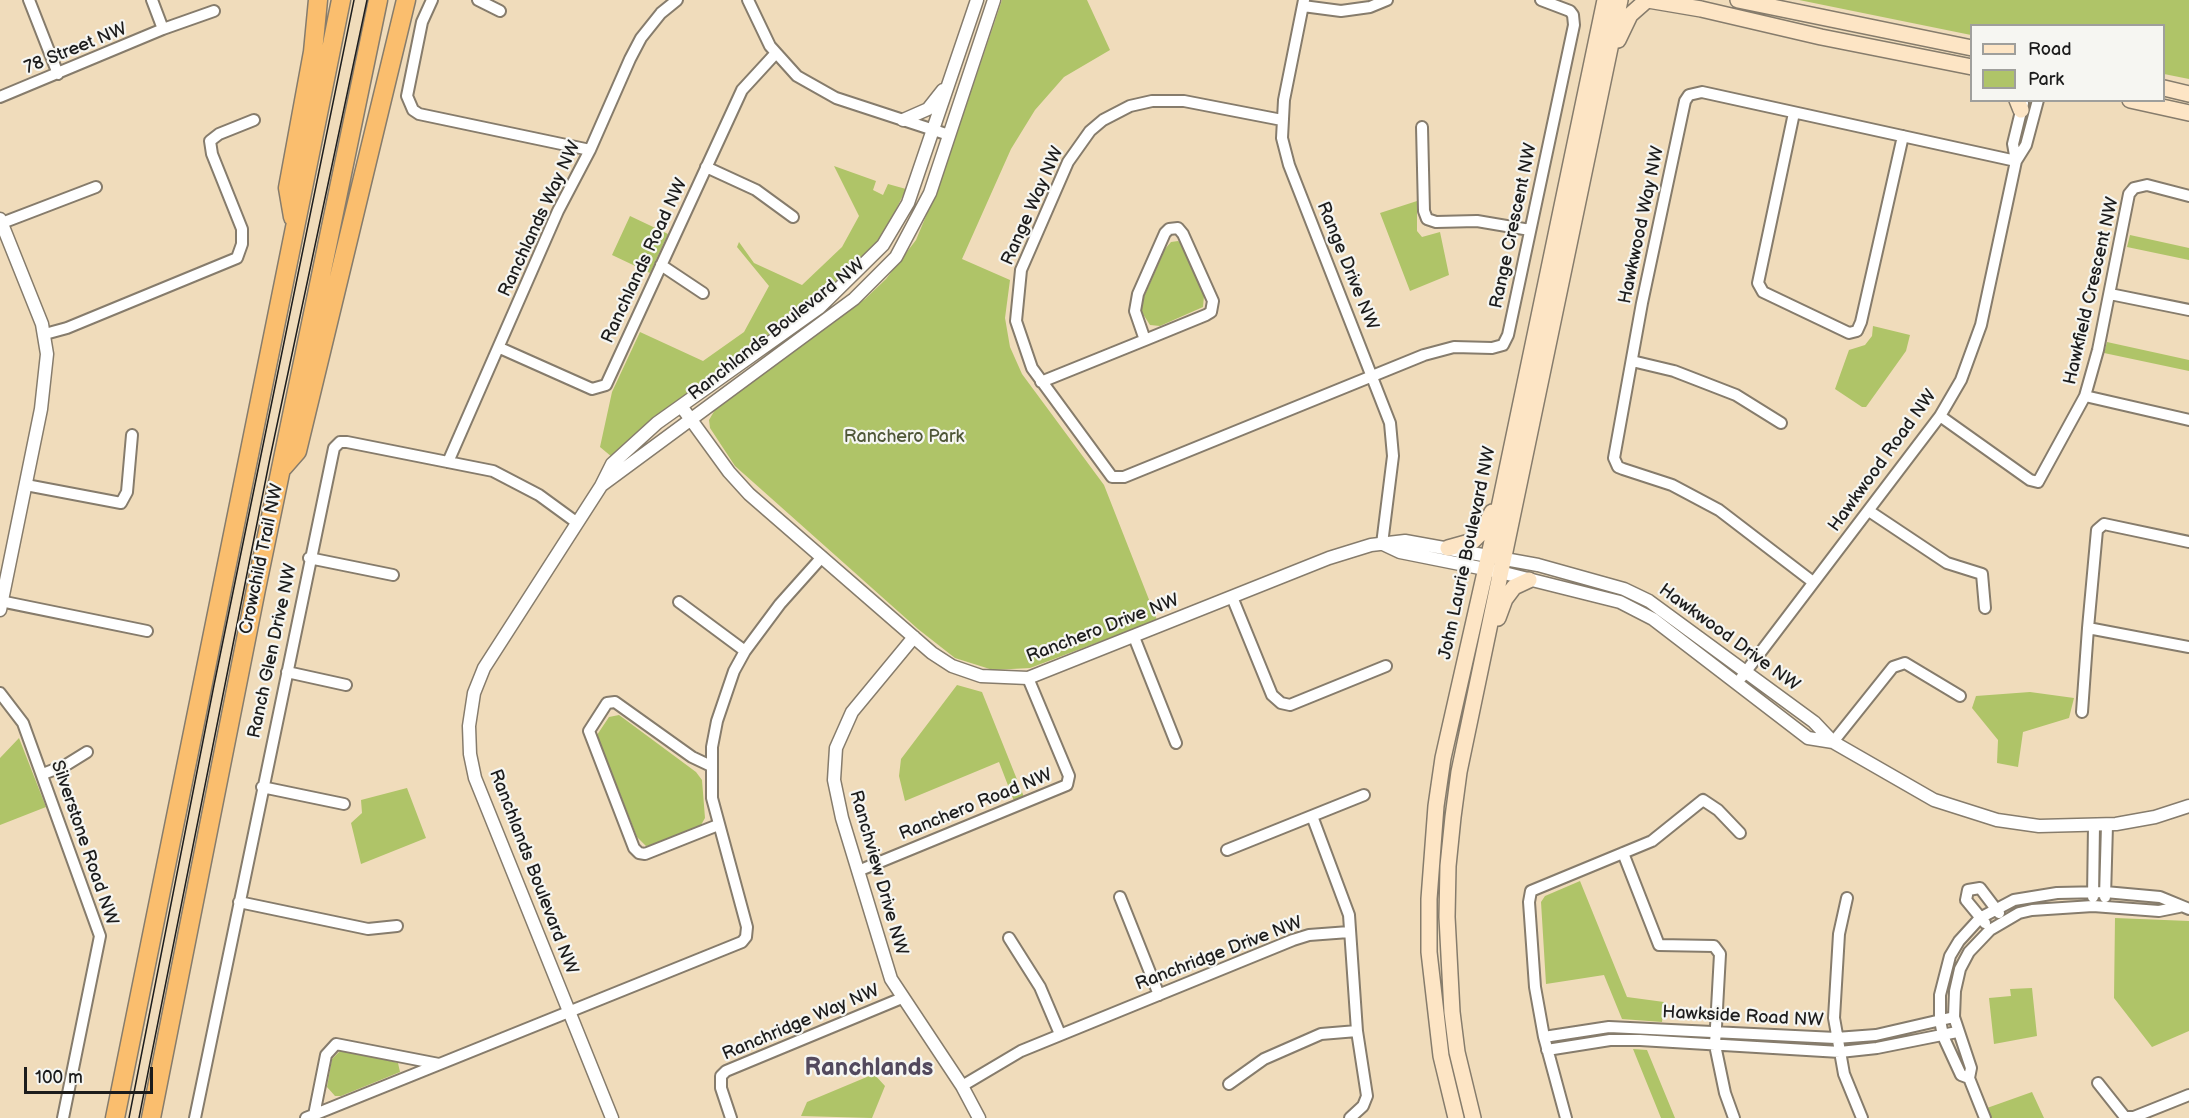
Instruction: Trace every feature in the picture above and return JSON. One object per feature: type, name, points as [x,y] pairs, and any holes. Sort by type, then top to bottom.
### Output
[{"type":"highway","points":[[294,228],[288,189],[313,52],[318,0]]},
{"type":"highway","name":"Crowchild Trail NW","points":[[115,1118],[341,0]]},
{"type":"highway","name":"Crowchild Trail NW","points":[[151,1118],[280,471],[378,0]]},
{"type":"highway","points":[[280,471],[297,451],[406,0]]},
{"type":"main road","points":[[1592,0],[1602,16]]},
{"type":"main road","name":"John Laurie Boulevard NW","points":[[1473,1118],[1457,1052],[1452,1012],[1447,917],[1448,866],[1459,772],[1489,630],[1501,496],[1605,0]]},
{"type":"main road","name":"John Laurie Boulevard NW","points":[[1456,1118],[1441,1056],[1433,999],[1430,952],[1430,868],[1443,758],[1494,564],[1606,71],[1620,0]]},
{"type":"main road","points":[[1606,71],[1630,15],[1647,0],[1701,9],[1821,37],[1970,67]]},
{"type":"main road","points":[[1737,0],[1970,48]]},
{"type":"main road","points":[[2165,88],[2189,94]]},
{"type":"main road","points":[[2139,102],[2189,113]]},
{"type":"main road","points":[[1448,548],[1462,546],[1478,537],[1501,496]]},
{"type":"main road","points":[[1489,630],[1496,623],[1505,599],[1514,587],[1529,580]]},
{"type":"street","points":[[29,0],[58,74]]},
{"type":"street","points":[[152,0],[163,29]]},
{"type":"street","points":[[432,0],[422,22],[407,96],[413,110],[419,114],[590,150]]},
{"type":"street","points":[[478,0],[500,11]]},
{"type":"street","name":"Ranchlands Way NW","points":[[448,462],[500,348],[558,211],[590,150],[641,38],[661,12],[677,0]]},
{"type":"street","points":[[748,0],[760,28],[776,53],[797,76],[836,98],[949,135]]},
{"type":"street","name":"Ranchlands Boulevard NW","points":[[612,1118],[479,789],[470,754],[469,726],[474,693],[484,668],[601,486],[612,464],[628,447],[681,406],[773,343],[820,307],[883,245],[908,203],[977,0]]},
{"type":"street","name":"Ranchlands Boulevard NW","points":[[601,486],[816,328],[873,282],[896,256],[910,234],[930,193],[994,0]]},
{"type":"street","points":[[1303,3],[1341,11],[1364,8],[1387,0]]},
{"type":"street","name":"Range Crescent NW","points":[[1373,376],[1439,350],[1466,346],[1492,348],[1503,345],[1508,335],[1574,20],[1573,15],[1566,8],[1541,0]]},
{"type":"street","name":"Range Drive NW","points":[[1303,3],[1282,120],[1282,138],[1289,165],[1390,423],[1393,443],[1382,544]]},
{"type":"street","name":"78 Street NW","points":[[0,97],[163,29],[214,11]]},
{"type":"street","name":"Ranchlands Road NW","points":[[500,348],[592,389],[602,387],[608,381],[742,90],[776,53]]},
{"type":"street","points":[[903,120],[928,109],[950,82]]},
{"type":"street","name":"Hawkwood Way NW","points":[[1813,582],[1719,510],[1672,485],[1618,467],[1614,452],[1644,292],[1685,101],[1689,95],[1702,92],[2016,161]]},
{"type":"street","name":"Range Way NW","points":[[1282,120],[1184,101],[1152,101],[1118,111],[1090,131],[1068,162],[1021,270],[1016,321],[1024,353],[1041,382],[1107,473],[1118,477],[1373,376]]},
{"type":"street","name":"Hawkwood Road NW","points":[[1737,683],[1940,417],[1961,380],[1981,325],[2016,161],[2026,145],[2037,102]]},
{"type":"street","name":"Hawkwood Road NW","points":[[2016,161],[2013,144],[2020,104]]},
{"type":"street","points":[[1794,113],[1758,283],[1763,292],[1849,333],[1857,331],[1861,322],[1902,136]]},
{"type":"street","points":[[45,334],[67,328],[237,258],[242,244],[242,229],[212,154],[210,141],[219,134],[254,120]]},
{"type":"street","points":[[1422,127],[1424,211],[1427,219],[1436,222],[1477,220],[1530,230]]},
{"type":"street","points":[[706,167],[756,190],[793,217]]},
{"type":"street","name":"Hawkfield Crescent NW","points":[[1940,417],[2030,480],[2038,482],[2085,396],[2110,294],[2130,194],[2134,188],[2147,185],[2189,196]]},
{"type":"street","points":[[96,187],[1,221],[45,334],[46,374],[1,604],[147,631]]},
{"type":"street","points":[[1041,382],[1145,340],[1206,315],[1214,306],[1183,234],[1175,228],[1165,233],[1138,294],[1136,311],[1145,340]]},
{"type":"street","points":[[661,265],[703,293]]},
{"type":"street","points":[[2110,294],[2189,310]]},
{"type":"street","points":[[1632,361],[1674,371],[1736,395],[1781,423]]},
{"type":"street","points":[[2085,396],[2189,420]]},
{"type":"street","name":"Ranchero Drive NW","points":[[681,406],[740,485],[932,653],[962,670],[1001,679],[1028,678],[1329,558],[1382,544],[1405,541],[1448,548],[1494,564]]},
{"type":"street","points":[[26,485],[121,503],[127,492],[132,435]]},
{"type":"street","name":"Ranch Glen Drive NW","points":[[195,1118],[309,558],[334,448],[337,444],[347,442],[505,476],[539,495],[576,522]]},
{"type":"street","points":[[1869,511],[1947,563],[1982,574],[1985,608]]},
{"type":"street","points":[[2082,712],[2097,530],[2104,524],[2189,542]]},
{"type":"street","points":[[1382,544],[1400,552],[1494,564]]},
{"type":"street","points":[[310,1116],[738,945],[746,937],[747,927],[712,798],[711,766],[721,706],[734,671],[746,651],[780,604],[822,557]]},
{"type":"street","points":[[309,558],[393,575]]},
{"type":"street","name":"Hawkwood Drive NW","points":[[1494,564],[1529,580],[1620,602],[1653,620],[1808,738],[1833,742]]},
{"type":"street","name":"Hawkwood Drive NW","points":[[1494,564],[1578,575],[1624,589],[1664,610],[1814,722],[1833,742],[1934,800],[1996,820],[2039,826],[2107,825],[2155,817],[2189,806]]},
{"type":"street","points":[[1620,602],[1624,589]]},
{"type":"street","points":[[1232,597],[1272,695],[1281,703],[1290,705],[1386,666]]},
{"type":"street","points":[[679,602],[746,651]]},
{"type":"street","points":[[2088,628],[2189,647]]},
{"type":"street","name":"Ranchview Drive NW","points":[[914,637],[852,712],[836,748],[834,780],[837,798],[884,960],[902,998],[962,1086],[979,1118]]},
{"type":"street","points":[[1134,637],[1176,743]]},
{"type":"street","points":[[1833,742],[1893,666],[1905,663],[1959,696]]},
{"type":"street","points":[[287,672],[346,685]]},
{"type":"street","name":"Ranchero Road NW","points":[[858,871],[1067,785],[1069,776],[1028,678]]},
{"type":"street","name":"Silverstone Road NW","points":[[0,693],[23,723],[44,774],[100,936],[63,1118]]},
{"type":"street","points":[[711,766],[692,757],[615,702],[607,703],[589,731],[634,848],[639,853],[645,854],[718,825]]},
{"type":"street","points":[[44,774],[66,765],[87,752]]},
{"type":"street","points":[[262,787],[344,804]]},
{"type":"street","points":[[1227,850],[1364,795]]},
{"type":"street","points":[[1566,1118],[1547,1050],[1535,987],[1529,902],[1531,891],[1623,853],[1666,832],[1692,806],[1703,800],[1718,810],[1740,833]]},
{"type":"street","points":[[1312,816],[1345,901],[1349,932],[1357,1031],[1367,1100],[1350,1118]]},
{"type":"street","points":[[2093,906],[2094,825]]},
{"type":"street","points":[[2105,907],[2107,825]]},
{"type":"street","points":[[1623,853],[1659,945],[1714,946],[1720,954],[1715,1045],[1725,1093],[1734,1118]]},
{"type":"street","points":[[1990,930],[1966,900],[1968,890],[1980,888],[2005,921]]},
{"type":"street","points":[[1969,1078],[1961,1075],[1943,1036],[1940,1020],[1943,976],[1950,956],[1959,941],[1980,918],[1996,907],[2026,897],[2092,892],[2160,897],[2184,908]]},
{"type":"street","points":[[1120,897],[1159,994]]},
{"type":"street","points":[[1847,898],[1839,934],[1834,1018],[1844,1074],[1862,1118]]},
{"type":"street","points":[[239,902],[368,929],[397,926]]},
{"type":"street","points":[[1984,1118],[1969,1078],[1971,1068],[1957,1032],[1954,1017],[1955,991],[1960,969],[1970,952],[1990,930],[2032,910],[2093,906],[2159,911],[2184,908]]},
{"type":"street","name":"Ranchridge Drive NW","points":[[962,1086],[1021,1051],[1293,940],[1309,935],[1349,932]]},
{"type":"street","points":[[1009,938],[1040,987],[1060,1034]]},
{"type":"street","name":"Ranchridge Way NW","points":[[731,1118],[721,1088],[721,1076],[726,1071],[902,998]]},
{"type":"street","name":"Hawkside Road NW","points":[[1544,1037],[1609,1027],[1836,1038],[1876,1035],[1954,1017]]},
{"type":"street","points":[[1229,1084],[1264,1059],[1321,1034],[1357,1031]]},
{"type":"street","name":"Hawkside Road NW","points":[[1547,1050],[1610,1040],[1840,1052],[1877,1048],[1957,1032]]},
{"type":"street","points":[[310,1116],[326,1055],[336,1044],[439,1064]]},
{"type":"street","points":[[2098,1083],[2125,1117],[2134,1117],[2189,1095]]},
{"type":"green space","name":"Ranchero Park","points":[[1002,0],[1087,0],[1110,50],[1064,77],[1035,110],[1011,149],[962,259],[1010,280],[1005,318],[1010,347],[1022,374],[1104,485],[1157,620],[1030,668],[993,670],[955,658],[918,629],[735,466],[710,428],[709,420],[716,408],[865,299],[886,279],[916,240],[941,180]]},
{"type":"green space","points":[[1799,0],[2189,0],[2189,79],[2165,74],[2165,24],[1970,24],[1970,35]]},
{"type":"green space","points":[[834,166],[876,181],[873,190],[883,195],[888,184],[906,189],[888,226],[872,248],[822,296],[638,431],[612,457],[600,447],[612,392],[640,332],[703,361],[744,332],[769,286],[737,247],[739,242],[754,263],[802,285],[842,247],[859,216]]},
{"type":"green space","points":[[1417,201],[1417,231],[1422,237],[1440,232],[1449,275],[1410,291],[1380,213]]},
{"type":"green space","points":[[630,216],[668,234],[650,273],[612,255]]},
{"type":"green space","points":[[2130,235],[2189,248],[2189,260],[2127,247]]},
{"type":"green space","points":[[1178,241],[1183,244],[1204,296],[1203,307],[1160,326],[1150,325],[1141,311],[1143,299],[1165,249],[1171,242]]},
{"type":"green space","points":[[1873,326],[1910,335],[1906,351],[1866,407],[1862,407],[1835,389],[1849,350],[1865,345],[1872,336]]},
{"type":"green space","points":[[2107,342],[2189,360],[2189,371],[2104,353]]},
{"type":"green space","points":[[957,685],[982,692],[1024,797],[1014,801],[999,762],[905,801],[899,776],[901,759]]},
{"type":"green space","points":[[2030,692],[2074,698],[2069,718],[2023,732],[2018,767],[1997,763],[1998,740],[1972,708],[1976,696]]},
{"type":"green space","points":[[619,715],[696,772],[702,780],[705,818],[701,825],[656,845],[646,846],[637,837],[597,735],[609,717]]},
{"type":"green space","points":[[19,738],[46,807],[0,825],[0,758]]},
{"type":"green space","points":[[407,788],[426,838],[361,864],[351,823],[362,813],[361,800]]},
{"type":"green space","points":[[1580,881],[1627,997],[1664,1002],[1662,1022],[1622,1019],[1604,975],[1546,984],[1541,902],[1545,896]]},
{"type":"green space","points":[[2115,918],[2189,921],[2189,1031],[2152,1047],[2114,998]]},
{"type":"green space","points":[[2032,988],[2037,1036],[1994,1044],[1989,998],[2011,996],[2010,989]]},
{"type":"green space","points":[[1633,1049],[1647,1050],[1675,1118],[1661,1118]]},
{"type":"green space","points":[[347,1050],[398,1063],[400,1072],[341,1096],[335,1096],[327,1087],[332,1059],[340,1051]]},
{"type":"green space","points":[[874,1074],[885,1086],[872,1118],[801,1116],[807,1102]]},
{"type":"green space","points":[[2032,1092],[2044,1118],[1991,1118],[1987,1108]]},
{"type":"tram line","points":[[129,1118],[214,685],[354,0]]},
{"type":"tram line","points":[[139,1118],[270,458],[367,0]]},
{"type":"district","name":"Ranchlands","points":[[869,1069]]}]
